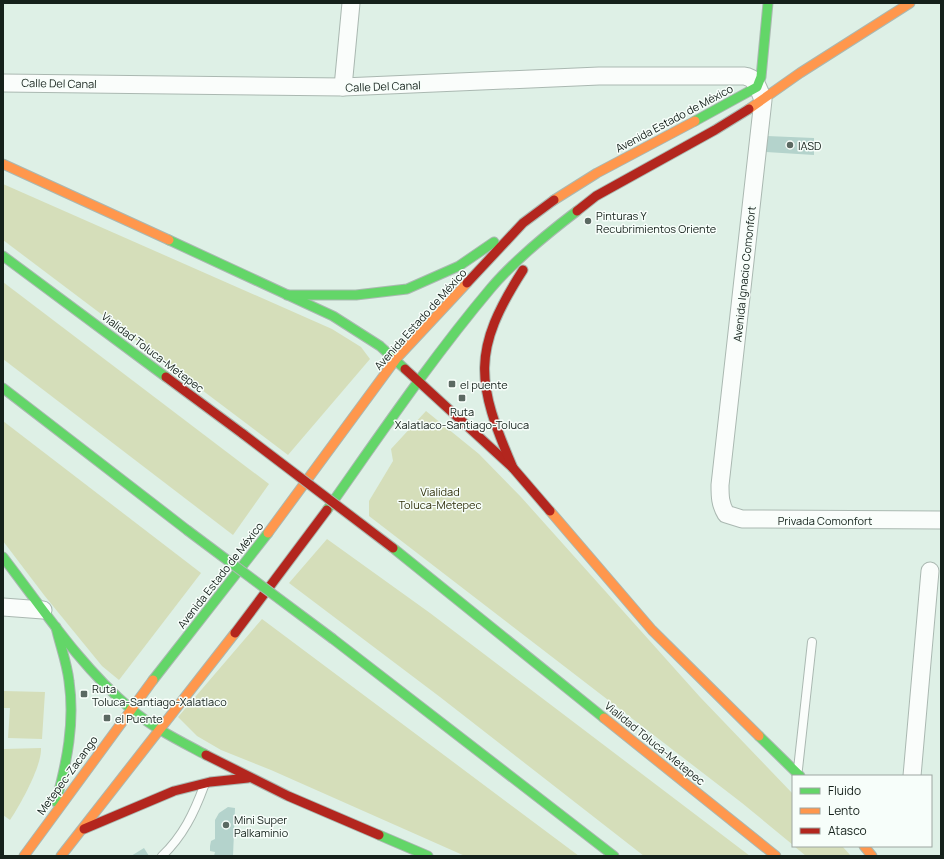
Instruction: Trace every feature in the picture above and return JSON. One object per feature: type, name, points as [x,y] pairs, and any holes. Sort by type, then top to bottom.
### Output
[{"type":"main road","name":"Avenida Ignacio Comonfort","points":[[760,93],[768,3]]},
{"type":"main road","points":[[64,855],[303,544],[419,380],[492,287],[549,232],[596,196],[715,130],[760,93],[800,73],[910,3]]},
{"type":"main road","points":[[763,49],[766,57],[772,65]]},
{"type":"main road","points":[[789,72],[800,73]]},
{"type":"main road","name":"Avenida Estado de México","points":[[131,708],[277,521],[396,359],[523,222],[560,195],[597,173],[760,93]]},
{"type":"main road","points":[[3,164],[332,316],[361,332],[396,359],[513,468],[652,630],[798,775]]},
{"type":"main road","points":[[282,294],[319,296],[356,295],[407,289],[459,266],[523,222]]},
{"type":"main road","points":[[513,468],[493,423],[487,400],[484,378],[485,351],[490,327],[507,293],[549,232]]},
{"type":"main road","name":"Vialidad Toluca-Metepec","points":[[3,256],[243,434],[393,548],[776,856]]},
{"type":"main road","points":[[3,388],[187,530],[333,639],[614,856]]},
{"type":"main road","points":[[3,557],[43,610],[89,666],[131,708],[160,730],[248,778],[428,856]]},
{"type":"main road","points":[[52,816],[65,770],[69,742],[71,703],[66,668],[56,626]]},
{"type":"main road","name":"Metepec-Zacango","points":[[24,856],[131,708]]},
{"type":"main road","points":[[83,830],[173,793],[205,783],[248,778]]},
{"type":"main road","points":[[865,847],[872,856]]},
{"type":"street","points":[[343,87],[351,3]]},
{"type":"street","name":"Calle Del Canal","points":[[3,83],[343,87],[599,76],[736,76],[751,77],[760,93]]},
{"type":"street","name":"Avenida Ignacio Comonfort","points":[[720,500],[720,485],[760,93]]},
{"type":"street","name":"Privada Comonfort","points":[[720,500],[726,514],[742,519],[941,520]]},
{"type":"street","points":[[912,775],[930,571]]},
{"type":"street","points":[[3,607],[43,610]]},
{"type":"lane","points":[[890,16],[891,3]]},
{"type":"lane","points":[[798,775],[812,642]]},
{"type":"lane","points":[[162,856],[182,834],[197,806],[205,783]]},
{"type":"green space","points":[[3,184],[332,329],[361,347],[370,359],[288,455],[3,240]]},
{"type":"green space","points":[[3,282],[269,484],[233,535],[3,359]]},
{"type":"green space","name":"Vialidad Toluca-Metepec","points":[[426,411],[479,454],[521,497],[700,697],[792,793],[792,844],[742,803],[369,516],[369,501],[393,461],[391,449]]},
{"type":"green space","points":[[3,421],[201,573],[119,680],[102,666],[44,595],[3,541]]},
{"type":"green space","points":[[327,539],[430,613],[750,856],[644,856],[440,697],[289,583]]},
{"type":"green space","points":[[262,619],[579,856],[465,856],[271,770],[221,750],[197,736],[178,717]]},
{"type":"green space","points":[[3,691],[45,692],[42,739],[8,738],[10,708],[3,708]]},
{"type":"green space","points":[[41,748],[38,765],[34,775],[10,820],[3,815],[4,749]]},
{"type":"green space","points":[[795,847],[843,847],[851,856],[806,856]]},
{"type":"building","name":"IASD","points":[[767,136],[814,138],[814,155],[766,152]]},
{"type":"building","points":[[228,807],[235,808],[233,856],[214,856],[215,852],[210,851],[210,846],[211,841],[215,839],[215,820],[219,813]]},
{"type":"building","points":[[144,848],[149,856],[131,856]]},
{"type":"traffic: fast","points":[[695,121],[757,87],[761,77],[768,3]]},
{"type":"traffic: fast","points":[[327,510],[427,369],[491,288],[510,267],[532,247],[577,211]]},
{"type":"traffic: fast","points":[[169,240],[333,316],[380,346],[405,369]]},
{"type":"traffic: fast","points":[[287,295],[356,295],[407,289],[459,266],[494,242]]},
{"type":"traffic: fast","points":[[3,256],[166,377]]},
{"type":"traffic: fast","points":[[3,388],[187,530]]},
{"type":"traffic: fast","points":[[187,530],[333,639]]},
{"type":"traffic: fast","points":[[153,680],[268,533]]},
{"type":"traffic: fast","points":[[393,548],[604,718]]},
{"type":"traffic: fast","points":[[3,557],[79,656],[112,692],[139,716],[167,734],[206,755]]},
{"type":"traffic: fast","points":[[56,627],[68,674],[71,696],[67,757],[56,802]]},
{"type":"traffic: fast","points":[[333,639],[614,856]]},
{"type":"traffic: fast","points":[[759,736],[799,775]]},
{"type":"traffic: fast","points":[[379,835],[428,856]]},
{"type":"traffic: slow","points":[[749,109],[800,73],[910,3]]},
{"type":"traffic: slow","points":[[554,200],[597,173],[695,121]]},
{"type":"traffic: slow","points":[[3,164],[169,240]]},
{"type":"traffic: slow","points":[[268,533],[396,359],[467,283]]},
{"type":"traffic: slow","points":[[550,511],[652,630],[759,736]]},
{"type":"traffic: slow","points":[[61,856],[235,633]]},
{"type":"traffic: slow","points":[[24,856],[153,680]]},
{"type":"traffic: slow","points":[[604,718],[776,856]]},
{"type":"traffic: slow","points":[[865,847],[872,856]]},
{"type":"traffic: jam","points":[[577,211],[596,196],[715,130],[749,109]]},
{"type":"traffic: jam","points":[[467,283],[523,223],[554,200]]},
{"type":"traffic: jam","points":[[513,468],[492,412],[486,389],[485,367],[487,346],[494,323],[506,298],[523,270]]},
{"type":"traffic: jam","points":[[405,369],[513,468],[550,511]]},
{"type":"traffic: jam","points":[[166,377],[243,434]]},
{"type":"traffic: jam","points":[[243,434],[393,548]]},
{"type":"traffic: jam","points":[[235,633],[327,510]]},
{"type":"traffic: jam","points":[[206,755],[288,796],[379,835]]},
{"type":"traffic: jam","points":[[84,829],[174,791],[210,782],[248,778]]},
{"type":"place","name":"IASD","points":[[790,145]]},
{"type":"place","name":"Pinturas Y Recubrimientos Oriente","points":[[588,221]]},
{"type":"place","name":"el puente","points":[[452,384]]},
{"type":"place","name":"Ruta Xalatlaco-Santiago-Toluca","points":[[462,398]]},
{"type":"place","name":"Ruta Toluca-Santiago-Xalatlaco","points":[[84,694]]},
{"type":"place","name":"el Puente","points":[[107,718]]},
{"type":"place","name":"Mini Super Palkaminio","points":[[226,825]]}]
